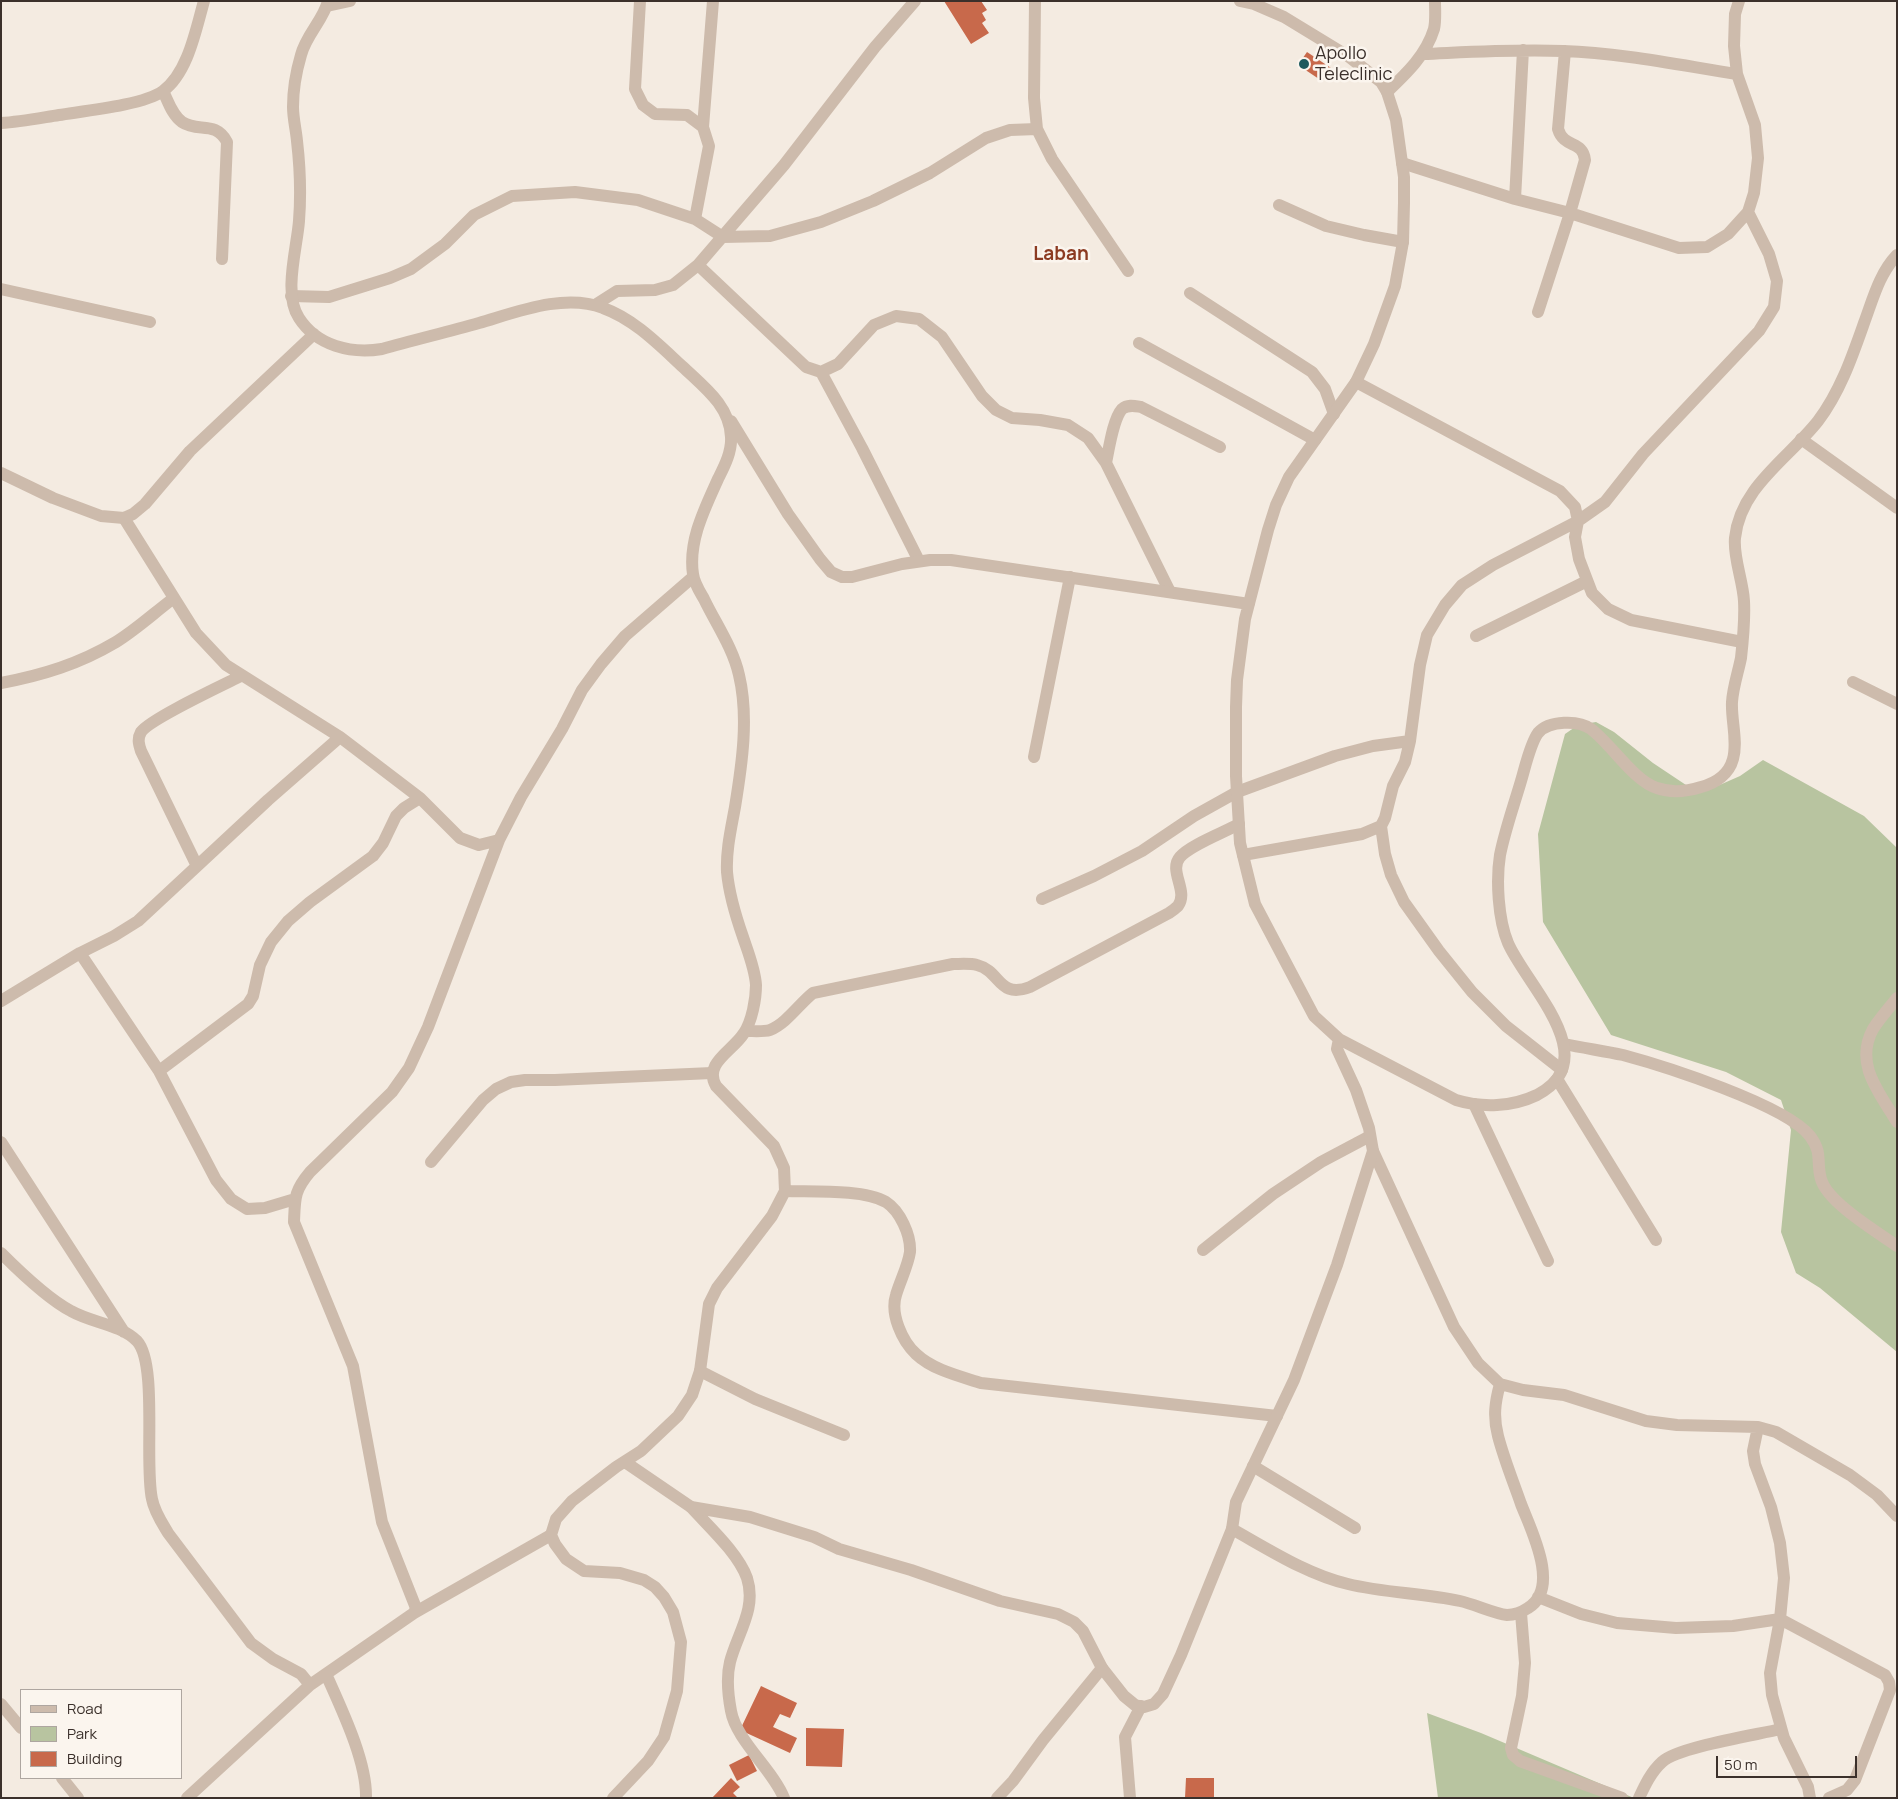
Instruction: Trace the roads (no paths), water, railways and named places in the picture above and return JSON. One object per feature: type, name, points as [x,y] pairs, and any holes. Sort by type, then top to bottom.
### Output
[{"type":"street","points":[[1,123],[105,108],[147,99],[163,91],[176,78],[187,58],[204,1]]},
{"type":"street","points":[[350,1],[328,3],[301,52],[295,79],[293,108],[298,142],[299,220],[291,296],[298,317],[314,334],[351,351],[368,351],[382,349],[530,308],[570,303],[595,305],[620,316],[660,346],[713,395],[775,493],[831,572],[842,577],[865,575],[919,561],[951,560],[1249,604]]},
{"type":"street","points":[[640,1],[635,88],[643,105],[655,114],[687,115],[703,127]]},
{"type":"street","points":[[695,219],[709,146],[703,127],[713,1]]},
{"type":"street","points":[[595,305],[617,291],[655,290],[673,285],[698,265],[784,165],[875,47],[915,1]]},
{"type":"street","points":[[1035,1],[1034,98],[1037,129],[1052,159],[1128,270]]},
{"type":"street","points":[[1240,1],[1266,5],[1348,56],[1380,82],[1388,92],[1396,120],[1402,163],[1404,203],[1403,242],[1395,286],[1387,310],[1356,382],[1289,477],[1276,504],[1249,604],[1242,636],[1236,707],[1237,792],[1243,855],[1255,904],[1314,1016],[1339,1039],[1456,1100],[1474,1104],[1506,1104],[1522,1101],[1546,1089],[1559,1075],[1564,1056],[1564,1044],[1549,1011],[1507,941],[1502,925],[1500,906],[1500,856],[1535,739],[1546,727],[1575,723],[1589,727],[1640,778],[1655,788],[1670,791],[1703,787],[1716,782],[1727,772],[1733,760],[1732,700],[1740,660],[1744,605],[1742,579],[1736,559],[1735,539],[1740,518],[1749,498],[1777,464],[1818,421],[1839,387],[1855,349],[1878,284],[1888,264],[1897,255]]},
{"type":"street","points":[[1388,92],[1423,54],[1434,27],[1435,1]]},
{"type":"street","points":[[1402,163],[1679,248],[1707,247],[1728,234],[1748,212],[1754,193],[1758,158],[1755,125],[1737,74],[1734,46],[1736,14],[1739,1]]},
{"type":"street","points":[[1423,54],[1523,50],[1566,51],[1645,59],[1737,74]]},
{"type":"street","points":[[1515,198],[1523,50]]},
{"type":"street","points":[[1538,312],[1585,160],[1584,153],[1580,148],[1565,142],[1560,136],[1558,129],[1566,51]]},
{"type":"street","points":[[163,91],[175,116],[182,122],[188,125],[216,130],[223,134],[227,142],[222,259]]},
{"type":"street","points":[[291,296],[329,297],[410,270],[445,244],[474,215],[512,196],[575,192],[638,200],[695,219],[723,237],[770,236],[821,222],[873,201],[930,173],[986,138],[1010,130],[1037,129]]},
{"type":"street","points":[[1279,205],[1326,226],[1364,236],[1403,242]]},
{"type":"street","points":[[1243,855],[1362,834],[1381,826],[1386,818],[1393,786],[1405,762],[1410,741],[1420,665],[1427,635],[1445,605],[1462,585],[1493,564],[1578,521],[1605,502],[1643,454],[1759,331],[1774,307],[1777,280],[1769,254],[1748,212]]},
{"type":"street","points":[[698,265],[806,367],[821,372],[919,561]]},
{"type":"street","points":[[1,289],[150,322]]},
{"type":"street","points":[[1190,292],[1312,372],[1325,389],[1334,414]]},
{"type":"street","points":[[821,372],[838,364],[874,326],[896,316],[919,319],[942,337],[982,396],[996,410],[1012,418],[1068,425],[1088,438],[1106,463],[1170,592]]},
{"type":"street","points":[[1,473],[53,498],[101,516],[124,518],[133,514],[145,504],[190,451],[314,334]]},
{"type":"street","points":[[1139,343],[1315,440]]},
{"type":"street","points":[[1356,382],[1560,491],[1575,507],[1578,521],[1575,537],[1579,560],[1587,581],[1592,593],[1608,609],[1631,620],[1742,642]]},
{"type":"street","points":[[1106,463],[1118,417],[1123,408],[1132,405],[1220,447]]},
{"type":"street","points":[[613,1798],[648,1761],[664,1737],[677,1691],[681,1642],[673,1612],[655,1587],[644,1580],[620,1573],[584,1572],[566,1559],[551,1535],[556,1519],[572,1501],[656,1439],[678,1416],[692,1395],[700,1371],[709,1304],[717,1288],[772,1216],[785,1191],[784,1168],[774,1146],[712,1080],[712,1073],[718,1061],[732,1049],[746,1031],[753,1007],[756,985],[752,963],[740,929],[730,890],[728,875],[727,850],[744,729],[743,697],[739,674],[733,656],[693,577],[692,554],[696,534],[732,439],[726,413]]},
{"type":"street","points":[[1801,439],[1897,508]]},
{"type":"street","points":[[124,518],[196,633],[226,665],[340,738],[420,798],[460,838],[479,845],[499,840]]},
{"type":"street","points":[[414,1613],[416,1608],[382,1522],[353,1366],[294,1222],[294,1200],[299,1186],[310,1172],[392,1092],[409,1068],[428,1027],[499,840],[521,797],[562,729],[582,690],[596,670],[625,636],[693,577]]},
{"type":"street","points":[[1034,757],[1070,577]]},
{"type":"street","points":[[1476,636],[1587,581]]},
{"type":"street","points":[[1,683],[44,674],[87,657],[117,641],[174,598]]},
{"type":"street","points":[[197,866],[141,751],[140,734],[156,721],[241,676]]},
{"type":"street","points":[[1853,682],[1897,704]]},
{"type":"street","points":[[1,1001],[80,953],[107,940],[138,921],[268,800],[340,738]]},
{"type":"street","points":[[1042,899],[1094,876],[1142,851],[1194,816],[1237,792],[1335,756],[1373,746],[1410,741]]},
{"type":"street","points":[[159,1071],[248,1004],[253,996],[260,965],[271,942],[288,921],[310,902],[373,856],[383,843],[396,816],[404,808],[420,798]]},
{"type":"street","points":[[746,1031],[768,1031],[778,1026],[803,1000],[814,993],[953,964],[976,964],[986,969],[1012,991],[1030,986],[1169,913],[1178,905],[1182,896],[1176,867],[1179,858],[1186,851],[1239,824]]},
{"type":"street","points":[[1381,826],[1385,854],[1391,875],[1404,902],[1439,951],[1472,992],[1559,1075],[1656,1240]]},
{"type":"street","points":[[80,953],[159,1071],[216,1180],[231,1199],[247,1208],[265,1208],[294,1200]]},
{"type":"street","points":[[1897,998],[1874,1029],[1867,1045],[1865,1060],[1870,1078],[1897,1122]]},
{"type":"street","points":[[1339,1039],[1337,1049],[1356,1090],[1373,1151],[1454,1327],[1478,1363],[1500,1384],[1523,1390],[1564,1395],[1646,1421],[1677,1425],[1758,1427],[1776,1432],[1850,1475],[1878,1495],[1897,1516]]},
{"type":"street","points":[[1564,1044],[1624,1056],[1696,1079],[1792,1119],[1810,1136],[1820,1154],[1821,1180],[1834,1199],[1897,1246]]},
{"type":"street","points":[[431,1162],[483,1100],[496,1089],[511,1082],[712,1073]]},
{"type":"street","points":[[1474,1104],[1548,1261]]},
{"type":"street","points":[[1203,1250],[1273,1194],[1321,1162],[1370,1136]]},
{"type":"street","points":[[1,1142],[124,1332]]},
{"type":"street","points":[[692,1507],[750,1517],[814,1537],[839,1549],[910,1570],[1000,1601],[1058,1614],[1074,1622],[1083,1631],[1102,1668],[1124,1696],[1135,1705],[1154,1704],[1162,1694],[1181,1655],[1232,1529],[1236,1502],[1294,1380],[1337,1265],[1373,1151]]},
{"type":"street","points":[[785,1191],[866,1195],[887,1203],[900,1217],[908,1235],[910,1252],[895,1298],[895,1314],[901,1334],[916,1354],[936,1368],[981,1383],[1277,1416]]},
{"type":"street","points":[[1,1253],[70,1311],[124,1332],[138,1342],[145,1357],[148,1380],[149,1469],[152,1500],[158,1516],[168,1533],[251,1643],[273,1659],[301,1674],[310,1685]]},
{"type":"street","points":[[700,1371],[754,1400],[844,1435]]},
{"type":"street","points":[[1232,1529],[1300,1567],[1347,1584],[1472,1603],[1506,1615],[1521,1613],[1534,1604],[1538,1597],[1542,1588],[1543,1570],[1538,1546],[1518,1496],[1498,1434],[1494,1408],[1500,1384]]},
{"type":"street","points":[[1758,1427],[1753,1451],[1755,1464],[1772,1507],[1780,1543],[1784,1578],[1780,1619],[1770,1673],[1772,1695],[1781,1729],[1797,1769],[1808,1787],[1810,1798]]},
{"type":"street","points":[[624,1462],[692,1507],[738,1560],[747,1579],[750,1602],[745,1625],[730,1662],[727,1692],[731,1714],[742,1736],[784,1798]]},
{"type":"street","points":[[1254,1466],[1355,1528]]},
{"type":"street","points":[[187,1798],[310,1685],[414,1613],[551,1535]]},
{"type":"street","points":[[1538,1597],[1581,1614],[1608,1620],[1666,1627],[1733,1626],[1780,1619],[1885,1675],[1889,1682],[1890,1690],[1855,1780],[1847,1790],[1829,1798]]},
{"type":"street","points":[[1521,1613],[1525,1663],[1522,1696],[1511,1748],[1514,1755],[1520,1760],[1622,1798]]},
{"type":"street","points":[[998,1798],[1102,1668]]},
{"type":"street","points":[[326,1674],[350,1729],[366,1784],[366,1798]]},
{"type":"street","points":[[1,1704],[20,1727]]},
{"type":"street","points":[[1130,1798],[1125,1737],[1141,1706]]},
{"type":"street","points":[[1639,1798],[1650,1775],[1663,1760],[1687,1750],[1781,1729]]},
{"type":"street","points":[[63,1779],[78,1798]]},
{"type":"place","name":"Apollo Teleclinic","points":[[1304,64]]},
{"type":"district","name":"Laban","points":[[1061,255]]}]
